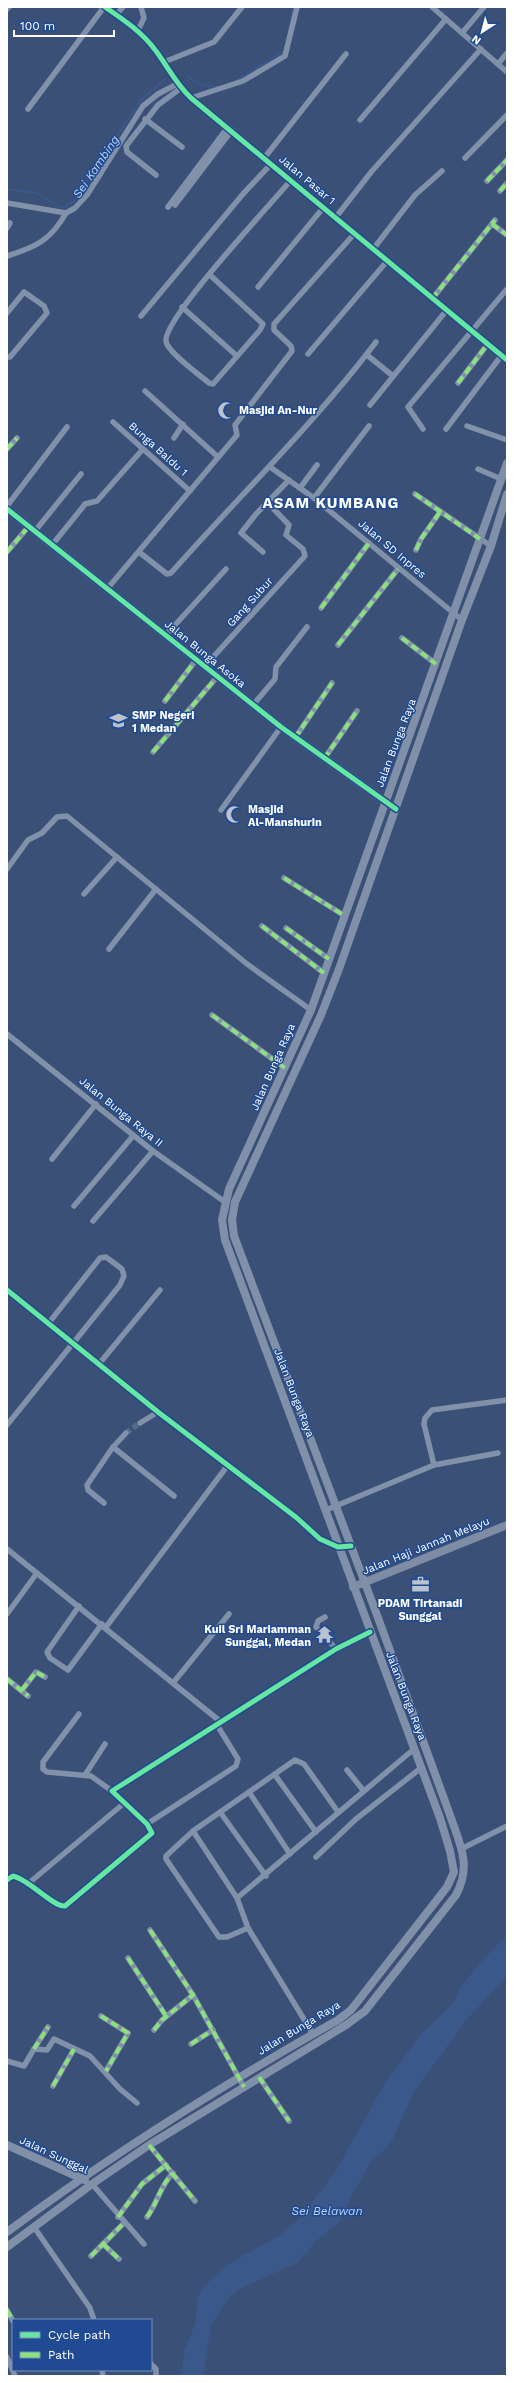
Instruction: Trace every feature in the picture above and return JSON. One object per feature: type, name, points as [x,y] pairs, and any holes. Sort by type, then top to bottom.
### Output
[{"type":"main road","name":"Jalan Bunga Raya","points":[[7,2232],[81,2178],[238,2077],[338,2020],[358,2004],[447,1887],[454,1872],[450,1851],[440,1818],[225,1240],[222,1220],[225,1202],[311,1010],[507,463]]},
{"type":"main road","name":"Jalan Bunga Raya","points":[[7,2247],[92,2184],[149,2145],[326,2037],[365,2011],[456,1895],[465,1872],[461,1849],[351,1546],[234,1236],[232,1220],[233,1210],[247,1175],[290,1083],[339,969],[462,620],[491,546],[507,496]]},
{"type":"main road","points":[[280,1079],[290,1083]]},
{"type":"main road","points":[[280,1389],[290,1386]]},
{"type":"main road","points":[[322,2029],[326,2037]]},
{"type":"main road","name":"Jalan Sunggal","points":[[7,2145],[92,2184]]},
{"type":"street","name":"Jalan Pasar 1","points":[[104,7],[138,30],[164,62],[178,84],[191,98],[265,157],[271,164],[292,180],[323,208],[374,248],[446,311],[507,360]]},
{"type":"street","points":[[28,109],[104,7]]},
{"type":"street","points":[[116,15],[123,7]]},
{"type":"street","points":[[138,30],[144,18],[141,7]]},
{"type":"street","points":[[164,62],[214,42],[242,7]]},
{"type":"street","points":[[191,98],[233,85],[279,62],[288,50],[297,7]]},
{"type":"street","points":[[432,7],[507,72]]},
{"type":"street","points":[[462,33],[484,7]]},
{"type":"street","points":[[360,120],[446,19]]},
{"type":"street","points":[[336,217],[372,171],[481,49]]},
{"type":"street","points":[[498,64],[507,53]]},
{"type":"street","points":[[265,157],[346,54]]},
{"type":"street","points":[[156,175],[126,149],[145,119],[178,84]]},
{"type":"street","points":[[7,256],[44,241],[58,228],[66,213],[75,208],[87,195],[143,106],[158,94],[178,84]]},
{"type":"street","points":[[466,158],[507,116]]},
{"type":"street","points":[[145,119],[182,147]]},
{"type":"street","points":[[169,208],[230,128]]},
{"type":"street","points":[[487,181],[507,160]]},
{"type":"street","points":[[141,316],[228,211],[271,164]]},
{"type":"street","points":[[374,248],[415,195],[442,171]]},
{"type":"street","points":[[210,275],[263,324],[260,330],[213,384],[209,383],[170,349],[166,341],[167,333],[182,307],[292,180]]},
{"type":"street","points":[[500,191],[507,183]]},
{"type":"street","points":[[7,203],[66,213]]},
{"type":"street","points":[[258,287],[323,208]]},
{"type":"street","points":[[432,299],[494,222],[507,235]]},
{"type":"street","points":[[107,589],[237,435],[235,425],[292,351],[290,346],[274,330],[274,324],[355,233]]},
{"type":"street","points":[[308,354],[388,260]]},
{"type":"street","points":[[423,429],[408,407],[507,289]]},
{"type":"street","points":[[7,313],[24,292],[44,306],[48,313],[10,357],[7,357]]},
{"type":"street","points":[[182,307],[237,356]]},
{"type":"street","points":[[370,405],[446,311]]},
{"type":"street","points":[[139,552],[167,574],[171,573],[217,521],[270,467],[376,342]]},
{"type":"street","points":[[458,383],[487,345]]},
{"type":"street","points":[[366,355],[393,376]]},
{"type":"street","points":[[446,429],[501,356]]},
{"type":"street","points":[[145,391],[218,457]]},
{"type":"street","name":"Bunga Baldu 1","points":[[113,422],[190,491]]},
{"type":"street","points":[[174,438],[183,424]]},
{"type":"street","points":[[314,498],[369,426]]},
{"type":"street","points":[[467,426],[507,440]]},
{"type":"street","points":[[7,508],[68,427]]},
{"type":"street","points":[[7,450],[17,438]]},
{"type":"street","points":[[52,545],[85,504],[97,501],[143,449]]},
{"type":"street","points":[[300,488],[317,465]]},
{"type":"street","name":"Jalan SD Inpres","points":[[270,467],[314,498],[398,569],[462,620]]},
{"type":"street","points":[[478,469],[501,479]]},
{"type":"street","points":[[7,552],[32,529],[81,474]]},
{"type":"street","points":[[263,552],[241,533],[288,480]]},
{"type":"street","points":[[415,494],[491,546]]},
{"type":"street","name":"Gang Subur","points":[[204,667],[305,556],[303,549],[286,535],[289,525],[267,502]]},
{"type":"street","name":"Jalan Bunga Asoka","points":[[7,508],[165,636],[295,738],[396,809]]},
{"type":"street","points":[[416,550],[421,538],[440,512]]},
{"type":"street","points":[[321,608],[368,543]]},
{"type":"street","points":[[165,636],[226,569]]},
{"type":"street","points":[[338,645],[398,569]]},
{"type":"street","points":[[253,705],[275,679],[276,668],[306,627]]},
{"type":"street","points":[[402,638],[436,664]]},
{"type":"street","points":[[165,701],[196,660]]},
{"type":"street","points":[[152,752],[217,677]]},
{"type":"street","points":[[295,738],[332,683]]},
{"type":"street","points":[[324,759],[357,711]]},
{"type":"street","points":[[221,810],[281,727]]},
{"type":"street","points":[[7,869],[28,840],[42,833],[61,815],[66,816],[247,964],[311,1010]]},
{"type":"street","points":[[84,894],[117,857]]},
{"type":"street","points":[[284,878],[345,916]]},
{"type":"street","points":[[110,949],[156,889]]},
{"type":"street","points":[[262,926],[324,972]]},
{"type":"street","points":[[286,928],[329,959]]},
{"type":"street","points":[[212,1015],[285,1068]]},
{"type":"street","name":"Jalan Bunga Raya II","points":[[7,1034],[153,1151],[225,1202]]},
{"type":"street","points":[[52,1159],[96,1104]]},
{"type":"street","points":[[74,1206],[134,1136]]},
{"type":"street","points":[[93,1221],[153,1151]]},
{"type":"street","points":[[7,1425],[123,1281],[124,1272],[122,1269],[106,1257],[100,1258],[48,1324]]},
{"type":"street","points":[[7,1290],[158,1412],[297,1518],[320,1539],[338,1547],[351,1546]]},
{"type":"street","points":[[99,1364],[160,1290]]},
{"type":"street","points":[[434,1465],[424,1424],[425,1418],[432,1410],[507,1400]]},
{"type":"street","points":[[140,1423],[158,1412]]},
{"type":"street","points":[[104,1503],[88,1490],[87,1484],[113,1447],[126,1433]]},
{"type":"street","points":[[113,1447],[174,1496]]},
{"type":"street","points":[[326,1510],[434,1465],[498,1453]]},
{"type":"street","points":[[79,1606],[47,1652],[50,1658],[68,1670],[104,1626],[228,1465]]},
{"type":"street","name":"Jalan Haji Jannah Melayu","points":[[353,1587],[507,1525]]},
{"type":"street","points":[[7,1549],[104,1626],[219,1723],[238,1758],[236,1766],[147,1824]]},
{"type":"street","points":[[7,1614],[37,1573]]},
{"type":"street","points":[[173,1683],[229,1614]]},
{"type":"street","points":[[325,1617],[318,1621],[316,1627],[336,1649]]},
{"type":"street","points":[[112,1791],[336,1649],[370,1632]]},
{"type":"street","points":[[22,1690],[36,1672],[45,1678]]},
{"type":"street","points":[[7,1679],[28,1696]]},
{"type":"street","points":[[7,1880],[13,1876],[29,1883],[55,1904],[64,1906],[102,1873],[147,1839],[152,1833],[147,1824],[123,1804],[112,1791],[99,1780],[85,1775],[47,1772],[42,1766],[79,1714]]},
{"type":"street","points":[[85,1775],[105,1744]]},
{"type":"street","points":[[237,1898],[266,1876],[363,1790],[414,1749]]},
{"type":"street","points":[[248,1928],[227,1937],[219,1937],[166,1859],[172,1849],[193,1831],[295,1760],[298,1760],[304,1764],[338,1812]]},
{"type":"street","points":[[316,1857],[378,1800],[421,1768]]},
{"type":"street","points":[[347,1770],[363,1790]]},
{"type":"street","points":[[275,1775],[316,1832]]},
{"type":"street","points":[[249,1792],[290,1854]]},
{"type":"street","points":[[29,1883],[123,1804]]},
{"type":"street","points":[[220,1812],[266,1876]]},
{"type":"street","points":[[461,1849],[507,1826]]},
{"type":"street","points":[[193,1831],[237,1898],[248,1928],[313,2034]]},
{"type":"street","points":[[150,1930],[193,1996],[244,2087]]},
{"type":"street","points":[[128,1958],[166,2016]]},
{"type":"street","points":[[154,2030],[166,2016],[193,1996]]},
{"type":"street","points":[[101,2016],[128,2033],[106,2071]]},
{"type":"street","points":[[7,2061],[24,2066],[48,2027]]},
{"type":"street","points":[[191,2044],[213,2030]]},
{"type":"street","points":[[34,2049],[47,2050],[54,2039],[90,2056],[106,2071],[120,2088],[137,2103]]},
{"type":"street","points":[[53,2086],[74,2049]]},
{"type":"street","points":[[259,2077],[289,2121]]},
{"type":"street","points":[[149,2145],[195,2201]]},
{"type":"street","points":[[118,2217],[142,2184],[166,2165]]},
{"type":"street","points":[[147,2217],[157,2202],[161,2187],[173,2173]]},
{"type":"street","points":[[92,2184],[118,2217],[144,2244]]},
{"type":"street","points":[[91,2256],[124,2223]]},
{"type":"street","points":[[34,2227],[90,2308],[94,2319]]},
{"type":"street","points":[[103,2244],[119,2259]]},
{"type":"street","points":[[7,2310],[12,2319]]},
{"type":"street","points":[[7,2356],[12,2368]]},
{"type":"street","points":[[152,2365],[156,2369],[156,2376]]},
{"type":"water","name":"Sei Belawan","points":[[507,1935],[507,1976],[467,2019],[413,2093],[394,2137],[386,2149],[372,2160],[352,2195],[340,2222],[317,2240],[297,2263],[237,2290],[226,2301],[211,2326],[203,2376],[181,2376],[185,2349],[196,2322],[197,2300],[203,2288],[213,2277],[230,2263],[282,2234],[298,2220],[334,2174],[385,2083],[421,2034],[452,2004],[462,1985],[480,1963]]},
{"type":"waterway","name":"Sei Kambing","points":[[291,20],[293,7]]},
{"type":"waterway","name":"Sei Kambing","points":[[235,81],[284,51]]},
{"type":"waterway","name":"Sei Kambing","points":[[187,76],[202,85],[218,87]]},
{"type":"waterway","name":"Sei Kambing","points":[[7,189],[37,193],[61,208],[74,201],[141,100],[165,79]]},
{"type":"tunnel","points":[[126,1433],[140,1423]]},
{"type":"marked path","points":[[487,181],[507,160]]},
{"type":"marked path","points":[[500,191],[507,183]]},
{"type":"marked path","points":[[432,299],[495,220]]},
{"type":"marked path","points":[[492,224],[507,235]]},
{"type":"marked path","points":[[458,383],[487,345]]},
{"type":"marked path","points":[[7,449],[17,438]]},
{"type":"marked path","points":[[415,494],[480,539]]},
{"type":"marked path","points":[[416,550],[421,539],[440,512]]},
{"type":"marked path","points":[[7,552],[29,526]]},
{"type":"marked path","points":[[321,608],[369,543]]},
{"type":"marked path","points":[[338,645],[398,569]]},
{"type":"marked path","points":[[402,638],[436,664]]},
{"type":"marked path","points":[[165,701],[196,660]]},
{"type":"marked path","points":[[153,752],[217,677]]},
{"type":"marked path","points":[[295,738],[332,683]]},
{"type":"marked path","points":[[324,759],[357,711]]},
{"type":"marked path","points":[[284,878],[345,916]]},
{"type":"marked path","points":[[262,926],[324,973]]},
{"type":"marked path","points":[[286,928],[329,959]]},
{"type":"marked path","points":[[212,1015],[285,1068]]},
{"type":"marked path","points":[[22,1690],[36,1672],[45,1677]]},
{"type":"marked path","points":[[7,1679],[28,1696]]},
{"type":"marked path","points":[[150,1930],[193,1995],[244,2087]]},
{"type":"marked path","points":[[128,1958],[166,2016]]},
{"type":"marked path","points":[[154,2030],[162,2020],[193,1995]]},
{"type":"marked path","points":[[101,2016],[128,2033],[106,2071]]},
{"type":"marked path","points":[[34,2049],[48,2027]]},
{"type":"marked path","points":[[191,2044],[213,2030]]},
{"type":"marked path","points":[[53,2086],[74,2049]]},
{"type":"marked path","points":[[259,2077],[289,2121]]},
{"type":"marked path","points":[[149,2145],[195,2201]]},
{"type":"marked path","points":[[118,2217],[142,2184],[166,2165]]},
{"type":"marked path","points":[[147,2217],[165,2183],[173,2173]]},
{"type":"marked path","points":[[91,2256],[124,2223]]},
{"type":"marked path","points":[[103,2244],[119,2259]]},
{"type":"marked path","points":[[7,2310],[12,2319]]},
{"type":"cycle path","points":[[105,7],[139,32],[151,44],[172,75],[191,98],[507,360]]},
{"type":"cycle path","points":[[7,509],[281,727],[396,809]]},
{"type":"cycle path","points":[[7,1290],[158,1412],[297,1518],[320,1539],[338,1547],[351,1546]]},
{"type":"cycle path","points":[[7,1880],[13,1876],[20,1878],[54,1902],[65,1906],[152,1833],[147,1824],[112,1791],[336,1649],[370,1632]]},
{"type":"place","name":"Masjid An-Nur","points":[[226,410]]},
{"type":"place","name":"SMP Negeri 1 Medan","points":[[119,721]]},
{"type":"place","name":"Masjid Al-Manshurin","points":[[235,815]]},
{"type":"place","name":"PDAM Tirtanadi Sunggal","points":[[420,1585]]},
{"type":"place","name":"Kuil Sri Mariamman Sunggal, Medan","points":[[324,1635]]},
{"type":"district","name":"ASAM KUMBANG","points":[[331,503]]}]
